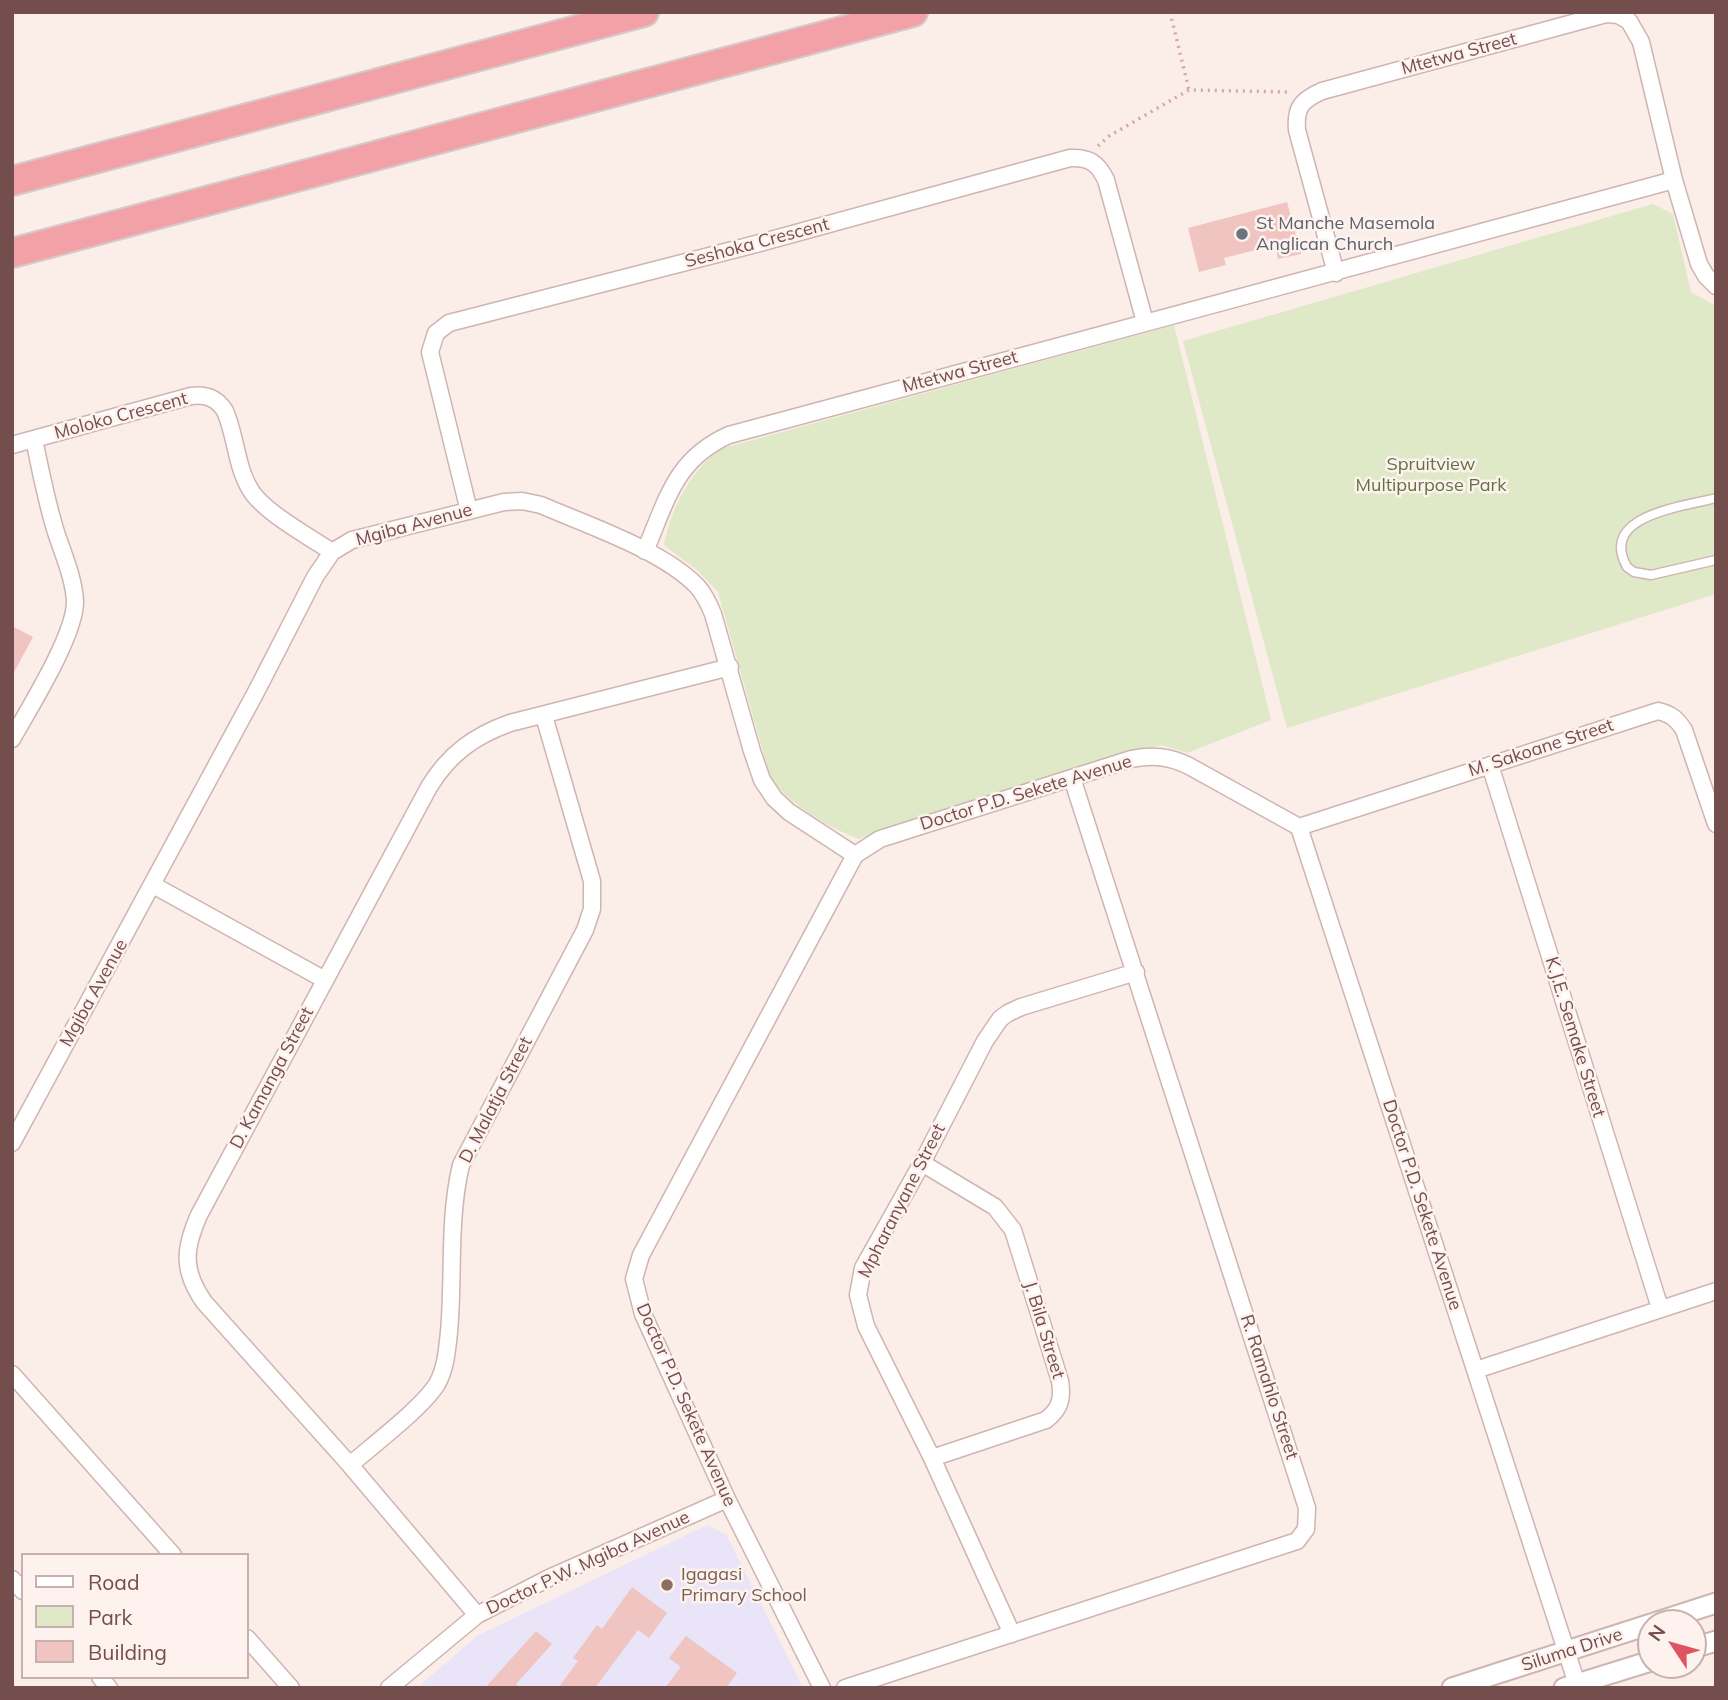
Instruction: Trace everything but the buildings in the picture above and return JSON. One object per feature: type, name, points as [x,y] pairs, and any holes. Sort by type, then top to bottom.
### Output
[{"type":"highway","points":[[12,181],[644,12]]},
{"type":"highway","points":[[12,253],[913,12]]},
{"type":"street","name":"Mtetwa Street","points":[[1303,102],[1322,90],[1606,14],[1618,15],[1629,21],[1641,42],[1674,180],[1699,264],[1716,286]]},
{"type":"street","points":[[1303,102],[1296,115],[1297,130],[1336,273]]},
{"type":"street","name":"Seshoka Crescent","points":[[469,511],[430,352],[433,338],[444,325],[769,241],[1070,158],[1093,161]]},
{"type":"street","points":[[1093,161],[1106,180],[1145,321]]},
{"type":"street","name":"Mtetwa Street","points":[[645,551],[677,479],[699,452],[729,435],[1674,180]]},
{"type":"street","name":"Moloko Crescent","points":[[12,445],[191,396],[208,397],[219,403],[225,411],[244,475],[253,494],[271,511],[332,552]]},
{"type":"street","name":"Moloko Crescent","points":[[12,739],[62,644],[70,626],[75,602],[69,571],[42,483],[34,439]]},
{"type":"street","name":"Mgiba Avenue","points":[[12,1143],[257,692],[305,594],[332,552],[352,540],[505,502],[522,501],[541,505],[645,551],[682,574],[697,586],[708,600],[762,780],[789,812],[855,855]]},
{"type":"street","name":"D. Kamanga Street","points":[[477,1615],[350,1465],[204,1302],[194,1288],[187,1262],[187,1246],[199,1215],[440,768],[464,745],[491,729],[730,667]]},
{"type":"street","name":"M. Sakoane Street","points":[[1299,827],[1658,711],[1677,719],[1684,730],[1716,824]]},
{"type":"street","name":"D. Malatja Street","points":[[350,1465],[428,1396],[441,1376],[451,1309],[456,1192],[461,1165],[585,930],[592,909],[592,881],[544,716]]},
{"type":"street","name":"Doctor P.D. Sekete Avenue","points":[[822,1688],[727,1499],[643,1314],[635,1279],[641,1255],[855,855],[880,839],[1139,758],[1160,756],[1173,758],[1299,827],[1567,1651],[1571,1686]]},
{"type":"street","name":"K.J.E. Semake Street","points":[[1490,765],[1660,1308]]},
{"type":"street","name":"R. Ramahlo Street","points":[[845,1688],[1297,1541],[1308,1523],[1307,1508],[1072,778]]},
{"type":"street","points":[[153,886],[325,980]]},
{"type":"street","name":"Mpharanyane Street","points":[[1012,1634],[932,1458],[866,1326],[858,1295],[863,1268],[922,1163],[985,1041],[1000,1019],[1021,1007],[1136,972]]},
{"type":"street","name":"J. Bila Street","points":[[922,1163],[995,1208],[1013,1230],[1063,1395],[1059,1407],[1046,1420],[932,1458]]},
{"type":"street","points":[[1476,1370],[1716,1291]]},
{"type":"street","points":[[12,1374],[171,1553]]},
{"type":"street","name":"Doctor P.W. Mgiba Avenue","points":[[389,1688],[477,1615],[549,1578],[727,1499]]},
{"type":"street","name":"Siluma Drive","points":[[1697,1609],[1716,1603]]},
{"type":"street","name":"Siluma Drive","points":[[1452,1688],[1637,1628]]},
{"type":"street","points":[[248,1639],[291,1688]]},
{"type":"street","name":"Siluma Drive","points":[[1571,1686],[1637,1665]]},
{"type":"lane","points":[[1716,498],[1633,523],[1626,531],[1620,549],[1627,567],[1642,575],[1716,560]]},
{"type":"path","points":[[1170,12],[1189,90]]},
{"type":"path","points":[[1093,161],[1095,149],[1109,136],[1189,90],[1292,92],[1303,102]]},
{"type":"shaded area","name":"Igagasi Primary School","points":[[707,1525],[726,1534],[803,1688],[417,1688],[477,1636]]},
{"type":"green space","name":"Spruitview Multipurpose Park","points":[[1653,204],[1673,214],[1691,292],[1716,306],[1716,594],[1287,728],[1183,341]]},
{"type":"green space","points":[[1174,325],[1271,720],[1187,753],[1162,745],[1117,755],[859,839],[823,822],[780,790],[771,780],[718,592],[697,570],[664,545],[677,504],[700,468],[720,449]]},
{"type":"place","name":"St Manche Masemola Anglican Church","points":[[1242,234]]},
{"type":"place","name":"Igagasi Primary School","points":[[667,1585]]}]
